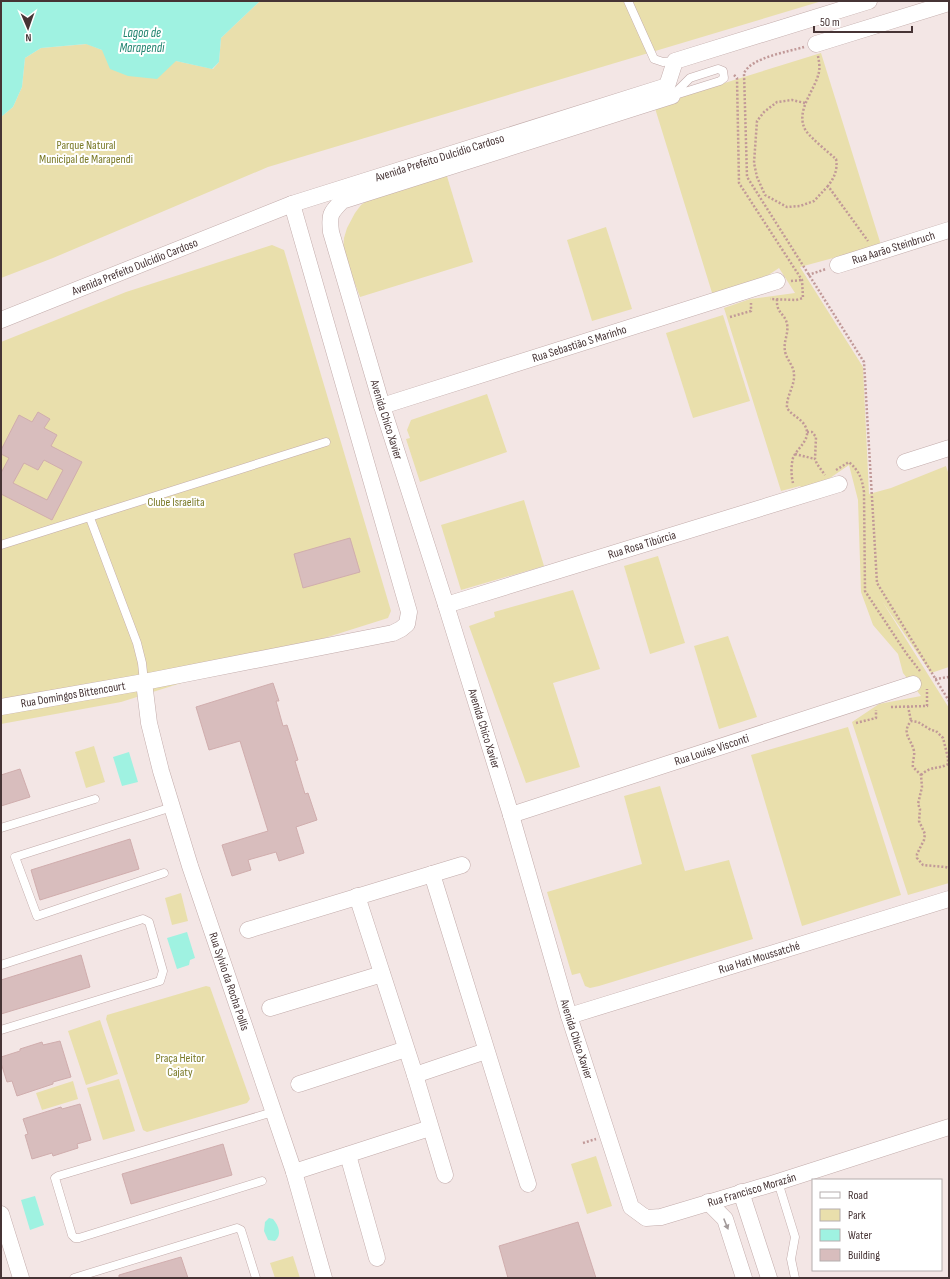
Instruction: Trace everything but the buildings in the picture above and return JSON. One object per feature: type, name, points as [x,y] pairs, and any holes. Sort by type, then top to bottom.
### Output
[{"type":"street","points":[[675,61],[869,1]]},
{"type":"street","points":[[816,44],[949,3]]},
{"type":"street","name":"Avenida Prefeito Dulcídio Cardoso","points":[[1,320],[292,204],[667,86],[675,61]]},
{"type":"street","name":"Avenida Prefeito Dulcídio Cardoso","points":[[331,232],[330,221],[332,210],[342,201],[672,96]]},
{"type":"street","points":[[144,682],[393,633],[407,624],[408,612],[292,204]]},
{"type":"street","name":"Rua Aarão Steinbruch","points":[[838,265],[949,230]]},
{"type":"street","name":"Avenida Chico Xavier","points":[[331,232],[382,406],[446,604],[511,815],[569,1016],[631,1207],[646,1218]]},
{"type":"street","name":"Rua Sebastião S Marinho","points":[[382,406],[777,281]]},
{"type":"street","points":[[905,462],[949,448]]},
{"type":"street","name":"Rua Rosa Tibúrcia","points":[[446,604],[835,478]]},
{"type":"street","name":"Rua Domingos Bittencourt","points":[[1,707],[144,682]]},
{"type":"street","name":"Rua Sylvio da Rocha Pollis","points":[[144,682],[149,723],[154,747],[172,807],[190,866],[294,1172],[324,1278]]},
{"type":"street","name":"Rua Louise Visconti","points":[[511,815],[921,682]]},
{"type":"street","points":[[248,930],[462,864]]},
{"type":"street","points":[[432,874],[528,1184]]},
{"type":"street","points":[[357,896],[415,1075],[445,1175]]},
{"type":"street","name":"Rua Hati Moussatché","points":[[569,1016],[949,899]]},
{"type":"street","points":[[270,1008],[382,974]]},
{"type":"street","points":[[299,1084],[406,1049]]},
{"type":"street","points":[[415,1075],[486,1051]]},
{"type":"street","name":"Rua Francisco Morazán","points":[[646,1218],[660,1217],[778,1182],[949,1127]]},
{"type":"street","points":[[294,1172],[430,1128]]},
{"type":"street","points":[[348,1155],[377,1258]]},
{"type":"street","points":[[741,1192],[768,1278]]},
{"type":"street","points":[[708,1202],[725,1219],[744,1278]]},
{"type":"street","points":[[1,1214],[21,1278]]},
{"type":"lane","points":[[628,1],[654,59],[663,62],[675,61]]},
{"type":"lane","points":[[718,69],[722,71],[724,78],[720,81],[672,96],[690,78],[718,69]]},
{"type":"lane","points":[[1,545],[326,442]]},
{"type":"lane","points":[[90,518],[137,643],[142,662],[144,682]]},
{"type":"lane","points":[[1,828],[96,799]]},
{"type":"lane","points":[[164,873],[37,916],[15,857],[172,807]]},
{"type":"lane","points":[[1,965],[143,919],[149,922],[163,971],[160,981],[1,1030]]},
{"type":"lane","points":[[262,1181],[75,1238],[72,1235],[55,1178],[274,1112]]},
{"type":"lane","points":[[778,1182],[795,1237],[791,1259],[795,1278]]},
{"type":"lane","points":[[74,1278],[237,1228],[241,1230],[256,1278]]},
{"type":"path","points":[[806,103],[792,100],[777,102],[764,112],[757,122],[754,163],[757,177],[765,195],[787,207],[800,206],[814,201],[828,186],[834,178],[837,165],[836,159],[807,131],[803,122],[803,108],[806,103],[815,85],[819,70],[816,44],[758,61],[749,66],[744,73],[747,177],[864,362],[877,583],[949,701]]},
{"type":"path","points":[[723,75],[732,73],[737,78],[739,183],[802,280],[803,298],[796,300],[769,299]]},
{"type":"path","points":[[828,186],[876,253]]},
{"type":"path","points":[[808,275],[838,265]]},
{"type":"path","points":[[777,299],[778,310],[787,322],[785,351],[794,374],[792,387],[787,401],[787,408],[803,422],[807,432],[803,444],[795,454],[792,464],[793,484]]},
{"type":"path","points":[[730,317],[751,311],[751,302],[754,300]]},
{"type":"path","points":[[807,432],[812,432],[816,437],[815,459],[826,477],[820,480]]},
{"type":"path","points":[[795,454],[815,459]]},
{"type":"path","points":[[835,478],[849,462],[858,470],[863,480],[865,591],[921,682],[927,706],[886,707]]},
{"type":"path","points":[[788,485],[798,482]]},
{"type":"path","points":[[935,679],[949,677]]},
{"type":"path","points":[[908,706],[911,721],[907,726],[906,732],[914,752],[913,767],[921,774],[922,787],[918,804],[920,809],[919,821],[924,834],[924,840],[917,854],[917,858],[922,865],[949,868]]},
{"type":"path","points":[[856,723],[876,718],[876,709],[879,707]]},
{"type":"path","points":[[911,721],[918,722],[939,733],[943,738],[948,758],[948,764],[944,766],[932,767],[921,774]]},
{"type":"green space","name":"Parque Natural Municipal de Marapendi","points":[[260,1],[822,1],[268,167],[53,258],[1,278],[1,117],[13,107],[22,87],[25,58],[41,48],[87,44],[102,50],[176,61],[213,69],[219,62],[221,38]]},
{"type":"green space","points":[[821,53],[881,245],[800,267],[863,367],[869,494],[891,488],[946,466],[949,475],[949,667],[931,673],[882,601],[949,708],[949,883],[908,895],[852,722],[879,704],[921,696],[903,673],[898,654],[873,625],[861,592],[858,500],[849,465],[814,489],[804,492],[800,486],[781,491],[724,308],[750,299],[795,293],[779,268],[758,282],[713,296],[654,105]]},
{"type":"green space","points":[[446,173],[473,262],[360,297],[343,252],[344,238],[347,228],[355,213],[361,205],[375,195]]},
{"type":"green space","points":[[606,227],[632,309],[592,321],[567,240]]},
{"type":"green space","name":"Clube Israelita","points":[[272,245],[284,250],[391,611],[388,618],[121,702],[1,724],[1,342],[126,292]]},
{"type":"green space","points":[[723,315],[750,401],[693,418],[666,333]]},
{"type":"green space","points":[[487,394],[507,452],[420,482],[406,439],[410,438],[407,430],[411,420]]},
{"type":"green space","points":[[524,500],[544,566],[461,590],[441,525]]},
{"type":"green space","points":[[658,556],[685,643],[650,654],[624,566]]},
{"type":"green space","points":[[573,590],[600,669],[553,683],[580,767],[526,783],[469,626],[495,617],[494,612]]},
{"type":"green space","points":[[728,636],[757,717],[719,729],[694,646]]},
{"type":"green space","points":[[848,727],[901,895],[802,926],[751,755]]},
{"type":"green space","points":[[94,746],[105,782],[86,788],[75,752]]},
{"type":"green space","points":[[660,786],[685,871],[729,860],[753,939],[590,988],[585,986],[580,973],[572,975],[547,892],[642,864],[624,796]]},
{"type":"green space","points":[[181,893],[188,921],[172,925],[165,898]]},
{"type":"green space","name":"Praça Heitor Cajaty","points":[[206,986],[210,987],[250,1099],[247,1103],[147,1132],[143,1130],[106,1019],[107,1015]]},
{"type":"green space","points":[[100,1020],[118,1074],[86,1085],[68,1031]]},
{"type":"green space","points":[[119,1079],[135,1131],[103,1140],[87,1088]]},
{"type":"green space","points":[[73,1081],[78,1099],[42,1110],[36,1093]]},
{"type":"green space","points":[[596,1156],[612,1206],[587,1214],[571,1164]]},
{"type":"green space","points":[[293,1256],[300,1278],[275,1278],[270,1263]]},
{"type":"water","name":"Lagoa de Marapendi","points":[[1,1],[260,1],[221,38],[219,62],[212,69],[176,61],[157,79],[128,76],[110,69],[102,50],[86,44],[41,48],[25,58],[22,87],[13,107],[1,117]]},
{"type":"water","points":[[129,752],[138,782],[122,786],[113,757]]},
{"type":"water","points":[[187,932],[195,958],[190,960],[189,965],[177,969],[167,938]]},
{"type":"water","points":[[35,1196],[44,1225],[30,1230],[21,1200]]},
{"type":"water","points":[[269,1218],[273,1219],[278,1227],[279,1233],[275,1241],[268,1240],[264,1231],[265,1222]]}]
